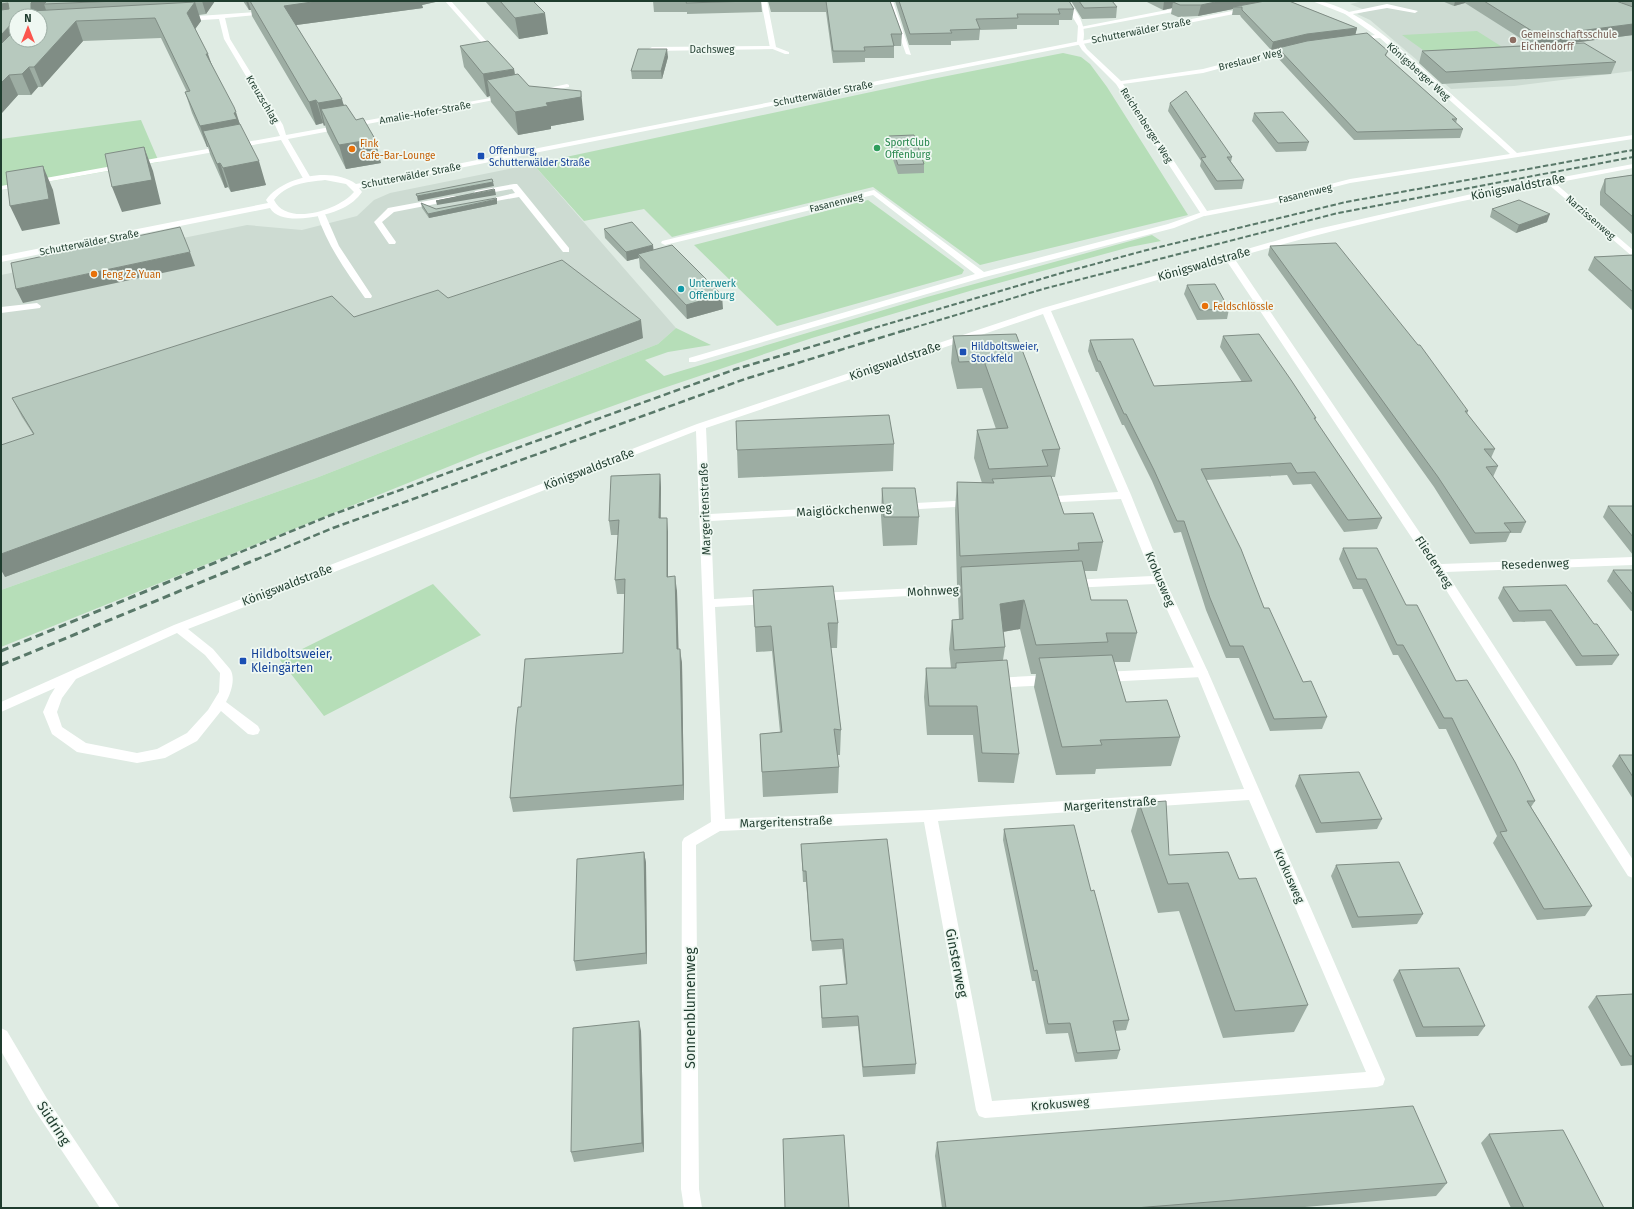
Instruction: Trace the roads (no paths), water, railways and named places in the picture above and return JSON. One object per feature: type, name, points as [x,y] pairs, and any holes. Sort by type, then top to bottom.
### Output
[{"type":"street","points":[[448,1],[496,55]]},
{"type":"street","points":[[764,1],[773,48]]},
{"type":"street","points":[[890,1],[909,54]]},
{"type":"street","points":[[1066,1],[1083,28],[1083,34],[1080,42]]},
{"type":"street","name":"Königsberger Weg","points":[[1315,1],[1347,13],[1381,36],[1514,154]]},
{"type":"street","points":[[1347,13],[1387,6],[1415,11]]},
{"type":"street","points":[[1083,28],[1196,7]]},
{"type":"street","name":"Schutterwälder Straße","points":[[356,186],[1252,9]]},
{"type":"street","points":[[175,19],[222,18],[274,11]]},
{"type":"street","name":"Kreuzschlag","points":[[222,18],[227,39],[279,125],[284,138],[308,180]]},
{"type":"street","points":[[1351,40],[1381,36]]},
{"type":"street","name":"Reichenberger Weg","points":[[1080,42],[1085,50],[1119,82],[1205,214]]},
{"type":"street","name":"Breslauer Weg","points":[[1119,82],[1202,71],[1298,47]]},
{"type":"street","name":"Dachsweg","points":[[652,49],[773,48],[787,53]]},
{"type":"street","points":[[529,93],[567,86]]},
{"type":"street","name":"Amalie-Hofer-Straße","points":[[1,188],[514,96]]},
{"type":"street","name":"Fasanenweg","points":[[692,360],[982,275],[1171,226],[1205,214],[1272,201],[1350,181],[1514,154],[1633,137]]},
{"type":"street","name":"Königswaldstraße","points":[[1,707],[178,628],[702,426],[1046,310],[1313,232],[1476,195],[1633,166]]},
{"type":"street","points":[[335,178],[356,186],[358,192],[351,202],[336,210],[321,214],[294,216],[279,212],[271,205],[270,200],[281,189],[308,180],[335,178]]},
{"type":"street","name":"Narzissenweg","points":[[1549,181],[1633,254]]},
{"type":"street","points":[[392,242],[378,222],[391,210],[514,186],[566,250]]},
{"type":"street","name":"Fasanenweg","points":[[665,243],[874,192],[982,275]]},
{"type":"street","points":[[474,203],[520,194]]},
{"type":"street","points":[[423,204],[437,210]]},
{"type":"street","name":"Schutterwälder Straße","points":[[1,259],[271,205]]},
{"type":"street","points":[[321,214],[323,222],[340,253],[368,296]]},
{"type":"street","name":"Fliederweg","points":[[1228,256],[1438,568],[1633,872]]},
{"type":"street","points":[[1,310],[37,306]]},
{"type":"street","name":"Krokusweg","points":[[985,1110],[1377,1079],[1253,794],[1202,672],[1159,580],[1126,495],[1046,310]]},
{"type":"street","name":"Margeritenstraße","points":[[702,426],[718,825],[930,816],[1253,794]]},
{"type":"street","points":[[1030,500],[1126,495]]},
{"type":"street","name":"Maiglöckchenweg","points":[[706,518],[983,503]]},
{"type":"street","name":"Resedenweg","points":[[1438,568],[1633,561]]},
{"type":"street","points":[[1056,585],[1159,580]]},
{"type":"street","name":"Mohnweg","points":[[811,598],[985,589]]},
{"type":"street","points":[[708,603],[779,599]]},
{"type":"street","name":"Königswaldstraße","points":[[89,668],[67,681],[56,696],[50,712],[57,730],[82,748],[137,758],[160,754],[192,737],[213,713],[225,692],[226,672],[209,652],[178,628]]},
{"type":"street","points":[[1091,678],[1202,672]]},
{"type":"street","points":[[980,683],[1067,679]]},
{"type":"street","points":[[219,703],[253,730]]},
{"type":"street","name":"Ginsterweg","points":[[930,816],[985,1110]]},
{"type":"street","name":"Sonnenblumenweg","points":[[693,1208],[690,1181],[689,842],[718,825]]},
{"type":"street","name":"Südring","points":[[1,1036],[40,1103],[111,1208]]},
{"type":"railway","points":[[867,330],[1065,272],[1147,250],[1346,202],[1633,150]]},
{"type":"railway","points":[[906,330],[1043,289],[1338,213],[1633,157]]},
{"type":"railway","points":[[221,560],[331,515],[736,369],[871,329]]},
{"type":"railway","points":[[255,560],[333,528],[745,379],[909,329]]},
{"type":"railway","points":[[1,651],[224,559]]},
{"type":"railway","points":[[1,665],[257,559]]},
{"type":"place","name":"Gemeinschaftsschule Eichendorff","points":[[1513,40]]},
{"type":"place","name":"SportClub Offenburg","points":[[877,148]]},
{"type":"place","name":"Fink Cafe-Bar-Lounge","points":[[352,149]]},
{"type":"place","name":"Offenburg, Schutterwälder Straße","points":[[481,156]]},
{"type":"place","name":"Feng Ze Yuan","points":[[94,274]]},
{"type":"place","name":"Unterwerk Offenburg","points":[[681,289]]},
{"type":"place","name":"Feldschlössle","points":[[1205,306]]},
{"type":"place","name":"Hildboltsweier, Stockfeld","points":[[963,352]]},
{"type":"place","name":"Hildboltsweier, Kleingärten","points":[[243,661]]}]
